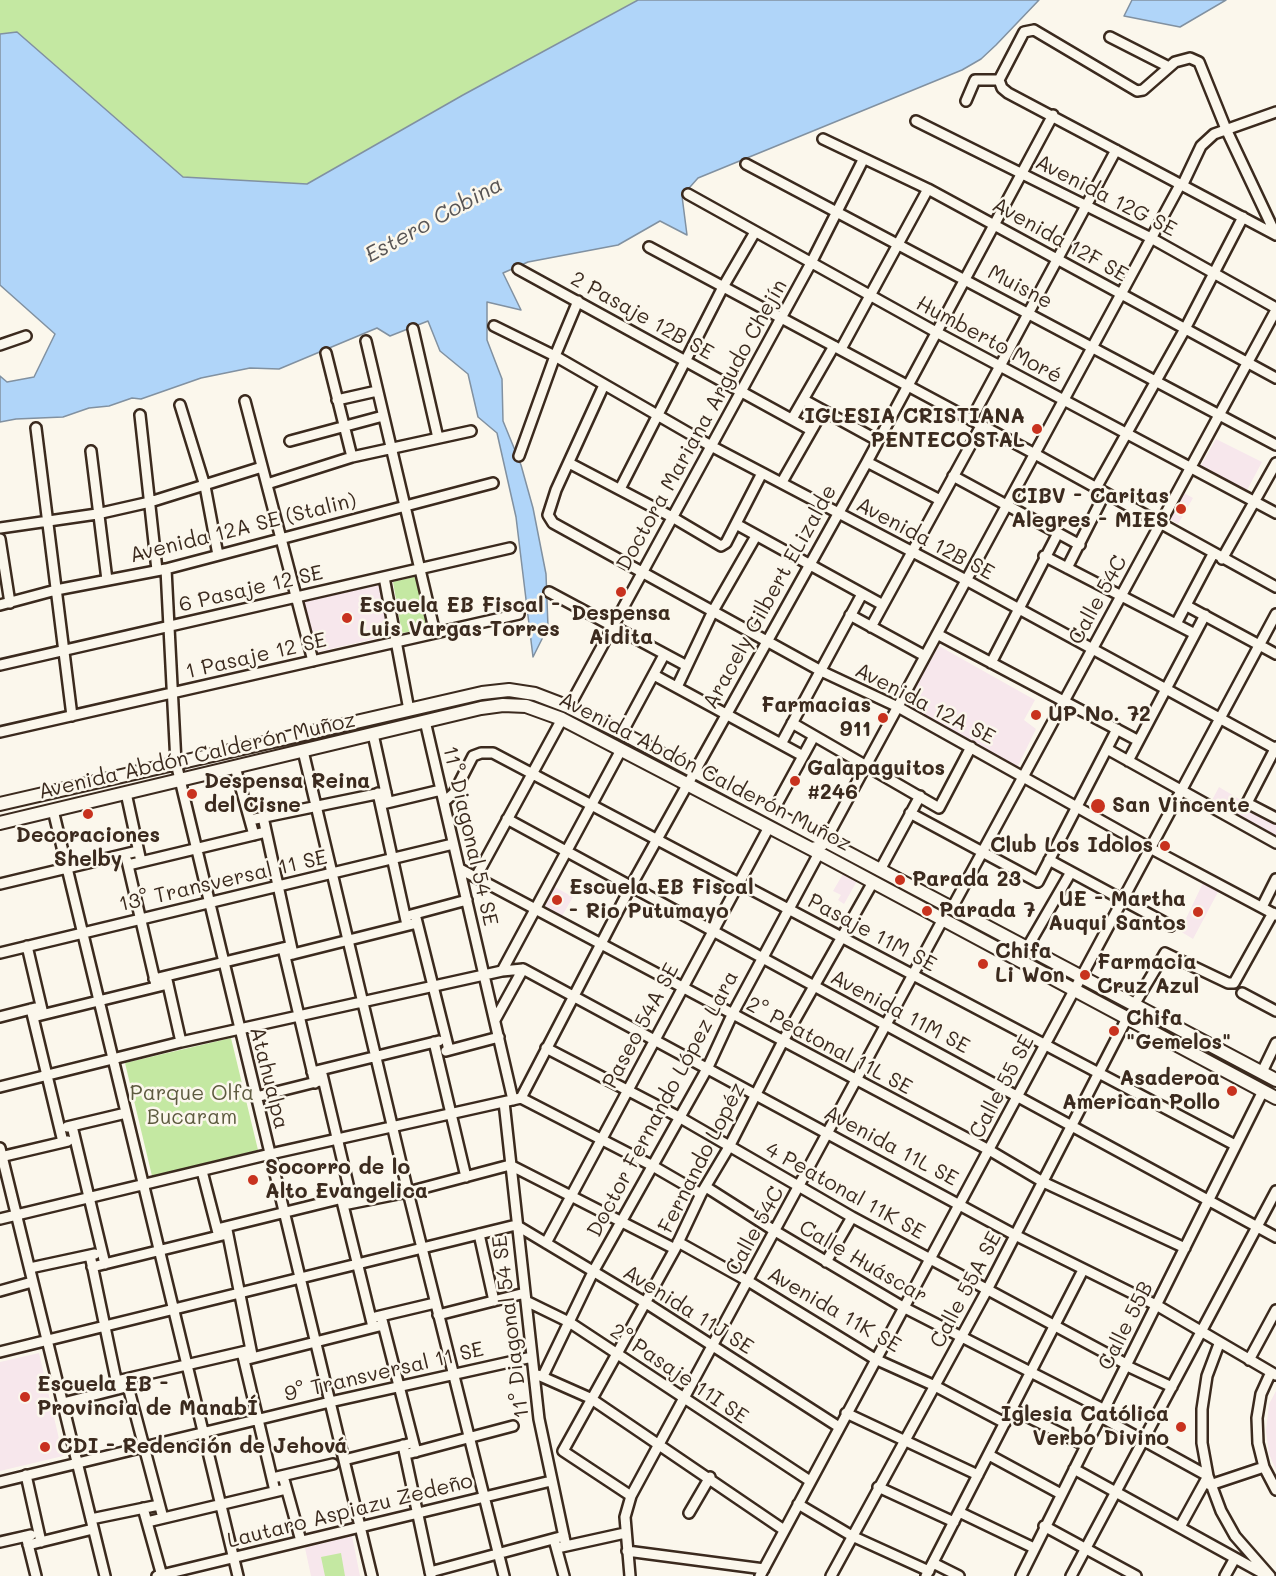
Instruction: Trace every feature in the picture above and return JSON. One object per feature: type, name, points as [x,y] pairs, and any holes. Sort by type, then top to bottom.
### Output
[{"type":"main road","name":"Avenida Abdón Calderón Muñoz","points":[[0,804],[503,690],[535,694],[569,707],[622,733],[1276,1080]]},
{"type":"main road","name":"Avenida Abdón Calderón Muñoz","points":[[0,823],[425,721],[510,705],[539,710],[562,719],[815,850],[1276,1098]]},
{"type":"street","points":[[1034,30],[1137,92],[1143,90],[1167,66],[1184,58],[1199,62],[1226,129],[1276,235],[1008,93],[1002,88],[999,80],[1024,32],[1034,30]]},
{"type":"street","points":[[1110,37],[1167,66]]},
{"type":"street","points":[[966,101],[975,80],[999,80]]},
{"type":"street","points":[[815,850],[825,841],[966,580],[1009,506],[1201,146],[1214,134],[1276,112]]},
{"type":"street","name":"Aracely Gilbert ELizalde","points":[[513,1100],[546,1048],[631,886],[726,713],[768,643],[807,565],[867,462],[1053,115]]},
{"type":"street","name":"Avenida 12G SE","points":[[916,121],[1023,172],[1085,206],[1151,238],[1276,309]]},
{"type":"street","name":"Avenida 12F SE","points":[[824,139],[995,224],[1276,378]]},
{"type":"street","points":[[971,420],[1116,150]]},
{"type":"street","name":"Doctora Mariana Argudo Chejín","points":[[569,707],[811,263],[863,160]]},
{"type":"street","name":"Muisne","points":[[746,164],[966,278],[1276,445]]},
{"type":"street","points":[[792,419],[871,297],[928,189]]},
{"type":"street","name":"Humberto Moré","points":[[688,194],[871,297],[1276,513]]},
{"type":"street","points":[[1096,488],[1185,329],[1243,217]]},
{"type":"street","points":[[620,489],[723,287],[755,232]]},
{"type":"street","points":[[649,246],[1276,587]]},
{"type":"street","name":"2 Pasaje 12B SE","points":[[518,268],[811,430]]},
{"type":"street","points":[[519,456],[555,356],[578,301]]},
{"type":"street","name":"Calle 54C","points":[[952,908],[1276,309]]},
{"type":"street","name":"Avenida 12B SE","points":[[494,326],[555,356],[711,446],[912,551],[1276,748]]},
{"type":"street","points":[[413,329],[438,438]]},
{"type":"street","points":[[0,345],[26,336]]},
{"type":"street","points":[[366,341],[435,633]]},
{"type":"street","points":[[326,353],[352,457]]},
{"type":"street","points":[[604,385],[569,463],[672,517],[721,546],[726,543],[762,473]]},
{"type":"street","points":[[337,400],[377,391]]},
{"type":"street","points":[[804,400],[822,412],[877,440]]},
{"type":"street","points":[[245,401],[313,661]]},
{"type":"street","points":[[180,405],[205,486],[218,555]]},
{"type":"street","points":[[782,482],[822,412]]},
{"type":"street","name":"Atahualpa","points":[[140,415],[150,502],[169,626],[176,763],[208,905],[285,1211],[372,1576]]},
{"type":"street","points":[[290,441],[382,416]]},
{"type":"street","points":[[871,627],[981,426]]},
{"type":"street","points":[[36,428],[72,716]]},
{"type":"street","points":[[267,484],[352,457],[471,431]]},
{"type":"street","points":[[92,451],[97,514],[107,580]]},
{"type":"street","points":[[867,462],[940,500]]},
{"type":"street","name":"Avenida 12A SE","points":[[569,463],[548,515],[550,521],[557,526],[643,571],[768,643],[898,707],[1150,848],[1274,914]]},
{"type":"street","points":[[1222,559],[1276,463]]},
{"type":"street","points":[[0,528],[97,514],[150,502],[262,467]]},
{"type":"street","points":[[953,476],[1080,545]]},
{"type":"street","name":"Avenida 12A SE (Stalin)","points":[[5,604],[57,590],[162,569],[493,483]]},
{"type":"street","points":[[1067,568],[1106,493]]},
{"type":"street","points":[[736,524],[883,605]]},
{"type":"street","points":[[991,663],[1044,556],[1058,533]]},
{"type":"street","points":[[677,687],[713,611],[756,536]]},
{"type":"street","points":[[0,539],[5,604]]},
{"type":"street","name":"6 Pasaje 12 SE","points":[[0,665],[510,548]]},
{"type":"street","points":[[1176,624],[1213,554]]},
{"type":"street","points":[[1044,556],[1195,634]]},
{"type":"street","points":[[384,577],[409,710]]},
{"type":"street","points":[[549,592],[687,666]]},
{"type":"street","points":[[781,744],[862,594]]},
{"type":"street","points":[[1187,606],[1276,654]]},
{"type":"street","name":"1 Pasaje 12 SE","points":[[0,732],[519,614]]},
{"type":"street","name":"Calle 55 SE","points":[[762,1573],[1276,614]]},
{"type":"street","points":[[850,615],[925,656]]},
{"type":"street","points":[[1128,761],[1137,740],[1205,615]]},
{"type":"street","points":[[937,634],[1137,740]]},
{"type":"street","points":[[622,733],[664,655]]},
{"type":"street","points":[[654,675],[803,756]]},
{"type":"street","points":[[476,876],[562,719]]},
{"type":"street","name":"11° Diagonal 54 SE","points":[[425,721],[513,1100],[510,1165],[516,1225],[532,1357],[539,1375],[564,1576]]},
{"type":"street","points":[[792,723],[939,808],[971,747]]},
{"type":"street","points":[[910,813],[1038,882],[1117,729]]},
{"type":"street","points":[[373,734],[392,859],[406,921]]},
{"type":"street","points":[[772,813],[814,736]]},
{"type":"street","points":[[1276,748],[1247,802],[1276,818]]},
{"type":"street","points":[[502,971],[621,750]]},
{"type":"street","points":[[1107,750],[1276,843]]},
{"type":"street","points":[[303,751],[392,1127],[504,1576]]},
{"type":"street","name":"Pasaje 11M SE","points":[[444,802],[454,793],[473,756],[493,753],[1235,1145]]},
{"type":"street","points":[[235,767],[254,835]]},
{"type":"street","points":[[384,803],[441,790]]},
{"type":"street","points":[[250,820],[382,792]]},
{"type":"street","points":[[126,793],[141,862]]},
{"type":"street","points":[[880,870],[920,796]]},
{"type":"street","points":[[53,810],[238,1576]]},
{"type":"street","points":[[263,818],[278,887],[299,1017],[338,1139],[357,1264],[399,1386],[415,1447]]},
{"type":"street","name":"Avenida 11M SE","points":[[507,819],[1276,1237]]},
{"type":"street","name":"Paseo 54A SE","points":[[546,1243],[653,1038],[769,826]]},
{"type":"street","points":[[129,865],[266,832]]},
{"type":"street","name":"13° Transversal 11 SE","points":[[0,953],[208,905],[453,844]]},
{"type":"street","name":"Doctor Fernando López Lara","points":[[539,1375],[651,1165],[708,1067],[732,1015],[789,909],[815,850]]},
{"type":"street","points":[[0,884],[138,851]]},
{"type":"street","points":[[126,854],[155,983]]},
{"type":"street","points":[[1049,860],[1171,926]]},
{"type":"street","name":"2° Peatonal 11L SE","points":[[460,869],[857,1082],[989,1150],[1043,1182],[1185,1248]]},
{"type":"street","points":[[1027,948],[1071,872]]},
{"type":"street","points":[[1262,907],[1276,879]]},
{"type":"street","name":"Fernando Lopéz","points":[[631,1496],[563,1451],[590,1398],[618,1355],[646,1303],[783,1041],[873,882]]},
{"type":"street","points":[[0,1017],[99,1001],[223,963],[348,940],[467,900]]},
{"type":"street","points":[[1134,1005],[1162,954],[1168,953],[1228,983],[1234,983],[1274,914]]},
{"type":"street","points":[[416,918],[449,1050]]},
{"type":"street","name":"Calle 54C","points":[[630,1576],[625,1517],[631,1496],[857,1082],[943,919]]},
{"type":"street","points":[[27,946],[47,1074],[63,1142]]},
{"type":"street","points":[[0,1087],[181,1042],[502,971],[523,969]]},
{"type":"street","points":[[495,1020],[523,969]]},
{"type":"street","name":"Avenida 11L SE","points":[[523,969],[573,998],[708,1067],[828,1134],[961,1203],[1015,1235],[1158,1306],[1219,1344],[1273,1373]]},
{"type":"street","points":[[167,980],[181,1042]]},
{"type":"street","points":[[1242,993],[1276,1011]]},
{"type":"street","name":"Calle 55A SE","points":[[831,1576],[987,1290],[1127,1018]]},
{"type":"street","points":[[437,1053],[499,1037]]},
{"type":"street","points":[[317,1071],[447,1039]]},
{"type":"street","points":[[434,1042],[466,1177]]},
{"type":"street","points":[[1262,1072],[1276,1043]]},
{"type":"street","name":"4 Peatonal 11K SE","points":[[546,1048],[679,1117],[852,1217],[1172,1387]]},
{"type":"street","points":[[256,1097],[319,1082]]},
{"type":"street","name":"Calle 55B","points":[[1021,1576],[1060,1494],[1158,1306],[1207,1198],[1263,1091]]},
{"type":"street","points":[[0,1219],[270,1154],[513,1100]]},
{"type":"street","name":"Calle Huáscar","points":[[513,1100],[601,1139],[704,1190],[903,1307],[1031,1370],[1209,1480]]},
{"type":"street","points":[[60,1128],[126,1113]]},
{"type":"street","points":[[72,1126],[105,1264]]},
{"type":"street","points":[[75,1139],[1,1154],[105,1576]]},
{"type":"street","points":[[92,1267],[159,1251],[285,1211],[408,1192],[510,1165]]},
{"type":"street","name":"Avenida 11K SE","points":[[510,1165],[748,1281],[875,1359],[936,1386],[1005,1423]]},
{"type":"street","points":[[202,1171],[239,1292],[258,1420],[275,1491]]},
{"type":"street","points":[[1071,1576],[1114,1490],[1172,1387],[1276,1191]]},
{"type":"street","points":[[826,1262],[852,1217]]},
{"type":"street","points":[[0,1352],[47,1338],[516,1225]]},
{"type":"street","name":"Avenida 11J SE","points":[[516,1225],[646,1303],[839,1427]]},
{"type":"street","points":[[479,1234],[494,1301]]},
{"type":"street","points":[[30,1268],[102,1253]]},
{"type":"street","points":[[90,1255],[105,1325],[144,1447],[163,1518]]},
{"type":"street","points":[[929,1570],[1083,1270]]},
{"type":"street","points":[[0,1291],[33,1282]]},
{"type":"street","points":[[438,1315],[494,1301],[525,1297]]},
{"type":"street","name":"2° Pasaje 11I SE","points":[[525,1297],[569,1322],[810,1481]]},
{"type":"street","points":[[63,1403],[187,1365],[316,1342],[435,1303]]},
{"type":"street","points":[[1249,1360],[1276,1310]]},
{"type":"street","points":[[1219,1344],[1207,1376],[1202,1409],[1202,1443],[1209,1480],[1235,1536],[1269,1576]]},
{"type":"street","name":"9° Transversal 11 SE","points":[[0,1482],[453,1373],[532,1357]]},
{"type":"street","points":[[1273,1373],[1262,1394],[1257,1418],[1258,1443],[1264,1467],[1276,1490]]},
{"type":"street","points":[[539,1375],[590,1398],[710,1477],[784,1530]]},
{"type":"street","points":[[1012,1409],[1086,1446]]},
{"type":"street","points":[[846,1413],[978,1475]]},
{"type":"street","points":[[348,1459],[470,1438],[513,1426]]},
{"type":"street","points":[[405,1450],[431,1574],[444,1572],[498,1552],[625,1533]]},
{"type":"street","points":[[989,1455],[1060,1494]]},
{"type":"street","points":[[271,1479],[333,1464]]},
{"type":"street","points":[[1180,1527],[1209,1480],[1264,1467]]},
{"type":"street","points":[[1074,1469],[1269,1576]]},
{"type":"street","points":[[26,1475],[40,1538]]},
{"type":"street","points":[[283,1476],[301,1541]]},
{"type":"street","points":[[689,1513],[710,1477]]},
{"type":"street","name":"Lautaro Aspiazu Zedeño","points":[[160,1576],[551,1480]]},
{"type":"street","points":[[878,1487],[954,1521]]},
{"type":"street","points":[[147,1522],[286,1489]]},
{"type":"street","points":[[798,1503],[852,1536],[929,1570],[959,1576]]},
{"type":"street","points":[[91,1518],[159,1505]]},
{"type":"street","points":[[143,1508],[160,1576]]},
{"type":"street","points":[[959,1512],[1034,1548]]},
{"type":"street","points":[[1044,1526],[1136,1576]]},
{"type":"street","points":[[0,1542],[27,1541],[93,1529]]},
{"type":"street","points":[[27,1541],[36,1576]]},
{"type":"street","points":[[627,1551],[762,1573]]},
{"type":"street","points":[[1225,1576],[1235,1558]]},
{"type":"shaded area","points":[[1216,439],[1262,462],[1246,492],[1200,467]]},
{"type":"shaded area","name":"CIBV - Caritas Alegres - MIES","points":[[1184,493],[1193,498],[1178,524],[1170,519]]},
{"type":"shaded area","name":"Escuela EB Fiscal - Luis Vargas Torres","points":[[381,585],[391,635],[317,652],[302,601]]},
{"type":"shaded area","points":[[939,646],[1035,700],[1024,720],[1036,729],[1017,768],[905,705]]},
{"type":"shaded area","points":[[1219,787],[1276,821],[1276,841],[1210,804]]},
{"type":"shaded area","points":[[843,874],[857,881],[844,904],[838,900],[841,895],[833,891]]},
{"type":"shaded area","name":"UE - Martha Auqui Santos","points":[[1203,883],[1218,892],[1193,939],[1180,931]]},
{"type":"shaded area","name":"Escuela EB Fiscal - Rio Putumayo","points":[[551,885],[573,897],[562,916],[542,904]]},
{"type":"shaded area","name":"Escuela EB - Provincia de ManabÍ","points":[[39,1353],[63,1456],[0,1471],[0,1362]]},
{"type":"shaded area","points":[[1276,1391],[1276,1470],[1269,1454],[1266,1431],[1269,1404]]},
{"type":"shaded area","points":[[352,1536],[360,1576],[311,1576],[305,1548]]},
{"type":"green space","points":[[0,0],[638,0],[463,95],[307,184],[183,177],[17,32],[0,34]]},
{"type":"green space","points":[[418,576],[428,628],[402,633],[393,582]]},
{"type":"green space","name":"Parque Olfa Bucaram","points":[[231,1038],[258,1150],[152,1176],[125,1063]]},
{"type":"green space","points":[[341,1553],[345,1576],[325,1576],[321,1557]]},
{"type":"water","name":"Estero Cobina","points":[[638,0],[1039,0],[981,59],[962,70],[698,178],[682,196],[687,235],[660,221],[618,245],[528,262],[503,273],[521,310],[487,302],[487,340],[502,379],[503,421],[521,465],[533,508],[546,574],[548,627],[533,657],[516,517],[497,433],[478,417],[468,374],[440,351],[428,321],[390,336],[377,328],[279,369],[250,368],[201,378],[141,399],[132,398],[63,417],[0,422],[0,376],[7,382],[34,377],[55,334],[0,285],[0,34],[17,32],[183,177],[307,184],[463,95]]},
{"type":"water","points":[[1132,0],[1226,0],[1180,27],[1124,16]]},
{"type":"place","name":"IGLESIA CRISTIANA PENTECOSTAL","points":[[1037,429]]},
{"type":"place","name":"CIBV - Caritas Alegres - MIES","points":[[1181,509]]},
{"type":"place","name":"Despensa Aidita","points":[[621,592]]},
{"type":"place","name":"Escuela EB Fiscal - Luis Vargas Torres","points":[[347,618]]},
{"type":"place","name":"UP No. 72","points":[[1036,715]]},
{"type":"place","name":"Farmacias 911","points":[[883,718]]},
{"type":"place","name":"Galapaguitos #246","points":[[795,781]]},
{"type":"place","name":"Despensa Reina del Cisne","points":[[192,794]]},
{"type":"place","name":"San Vincente","points":[[1098,806]]},
{"type":"place","name":"Decoraciones Shelby","points":[[88,814]]},
{"type":"place","name":"Club Los Idolos","points":[[1165,846]]},
{"type":"place","name":"Parada 23","points":[[900,880]]},
{"type":"place","name":"Escuela EB Fiscal - Rio Putumayo","points":[[557,900]]},
{"type":"place","name":"Parada 7","points":[[927,911]]},
{"type":"place","name":"UE - Martha Auqui Santos","points":[[1198,912]]},
{"type":"place","name":"Chifa Li Won","points":[[983,964]]},
{"type":"place","name":"Farmacia Cruz Azul","points":[[1085,975]]},
{"type":"place","name":"Chifa \"Gemelos\"","points":[[1114,1031]]},
{"type":"place","name":"Asaderoa American Pollo","points":[[1232,1091]]},
{"type":"place","name":"Socorro de lo Alto Evangelica","points":[[253,1180]]},
{"type":"place","name":"Escuela EB - Provincia de ManabÍ","points":[[25,1397]]},
{"type":"place","name":"Iglesia Católica Verbo Divino","points":[[1181,1427]]},
{"type":"place","name":"CDI - Redención de Jehová","points":[[45,1447]]}]
